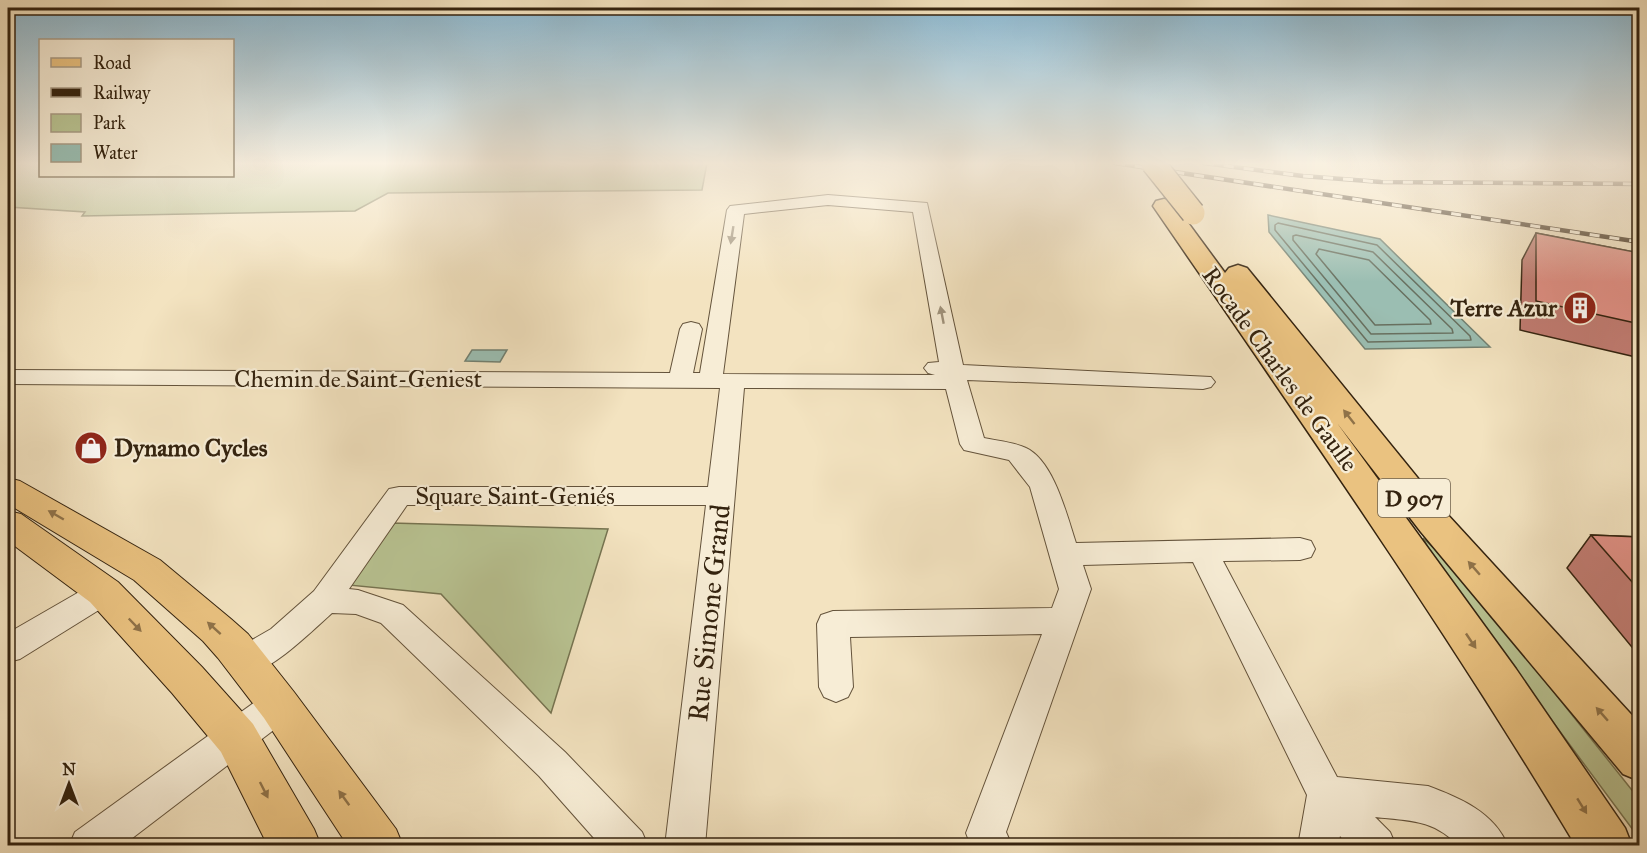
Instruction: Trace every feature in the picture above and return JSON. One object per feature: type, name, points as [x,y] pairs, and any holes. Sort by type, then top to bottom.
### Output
[{"type":"highway","name":"Rocade Charles de Gaulle","points":[[1162,203],[1403,543],[1551,758],[1606,846]]},
{"type":"highway","name":"Rocade Charles de Gaulle","points":[[1185,203],[1385,462],[1640,759]]},
{"type":"main road","points":[[8,498],[104,592],[187,680],[237,738],[296,846]]},
{"type":"main road","points":[[8,498],[62,519],[147,570],[217,630],[245,661],[279,705],[378,846]]},
{"type":"street","name":"Rue Simone Grand","points":[[686,846],[721,496],[717,379],[736,210],[802,203]]},
{"type":"street","name":"Rue Simone Grand","points":[[865,203],[921,207],[954,377]]},
{"type":"street","points":[[680,380],[691,329]]},
{"type":"street","name":"Chemin de Saint-Geniest","points":[[8,377],[680,380],[954,377],[1203,382]]},
{"type":"street","points":[[954,377],[973,444],[1018,454],[1034,470],[1044,487],[1076,589],[986,833],[992,846]]},
{"type":"street","name":"Square Saint-Geniés","points":[[245,661],[283,638],[325,600],[399,496],[721,496]]},
{"type":"street","points":[[1065,554],[1300,549]]},
{"type":"street","points":[[1203,551],[1326,794],[1376,846]]},
{"type":"street","points":[[8,649],[104,592]]},
{"type":"street","points":[[325,600],[358,602],[392,614],[552,764],[628,846]]},
{"type":"street","points":[[836,687],[833,624],[1064,621]]},
{"type":"street","points":[[89,846],[169,784],[237,738],[279,705]]},
{"type":"street","points":[[1318,846],[1326,794]]},
{"type":"street","points":[[1326,794],[1428,804],[1460,819],[1488,846]]},
{"type":"green space","points":[[8,203],[370,203],[355,211],[82,216],[85,212],[8,207]]},
{"type":"green space","points":[[391,523],[608,529],[551,713],[441,594],[348,585]]},
{"type":"green space","points":[[1423,538],[1456,569],[1639,799],[1639,838],[1440,570]]},
{"type":"water","points":[[1268,215],[1380,239],[1490,347],[1365,349],[1269,232]]},
{"type":"water","points":[[472,350],[507,350],[500,362],[465,361]]},
{"type":"building","points":[[1536,233],[1640,253],[1640,324],[1536,301]]},
{"type":"building","points":[[1591,535],[1640,537],[1640,591]]},
{"type":"railway","points":[[1380,203],[1640,242]]},
{"type":"place","name":"Terre Azur","points":[[1580,308]]},
{"type":"place","name":"Dynamo Cycles","points":[[91,448]]}]
